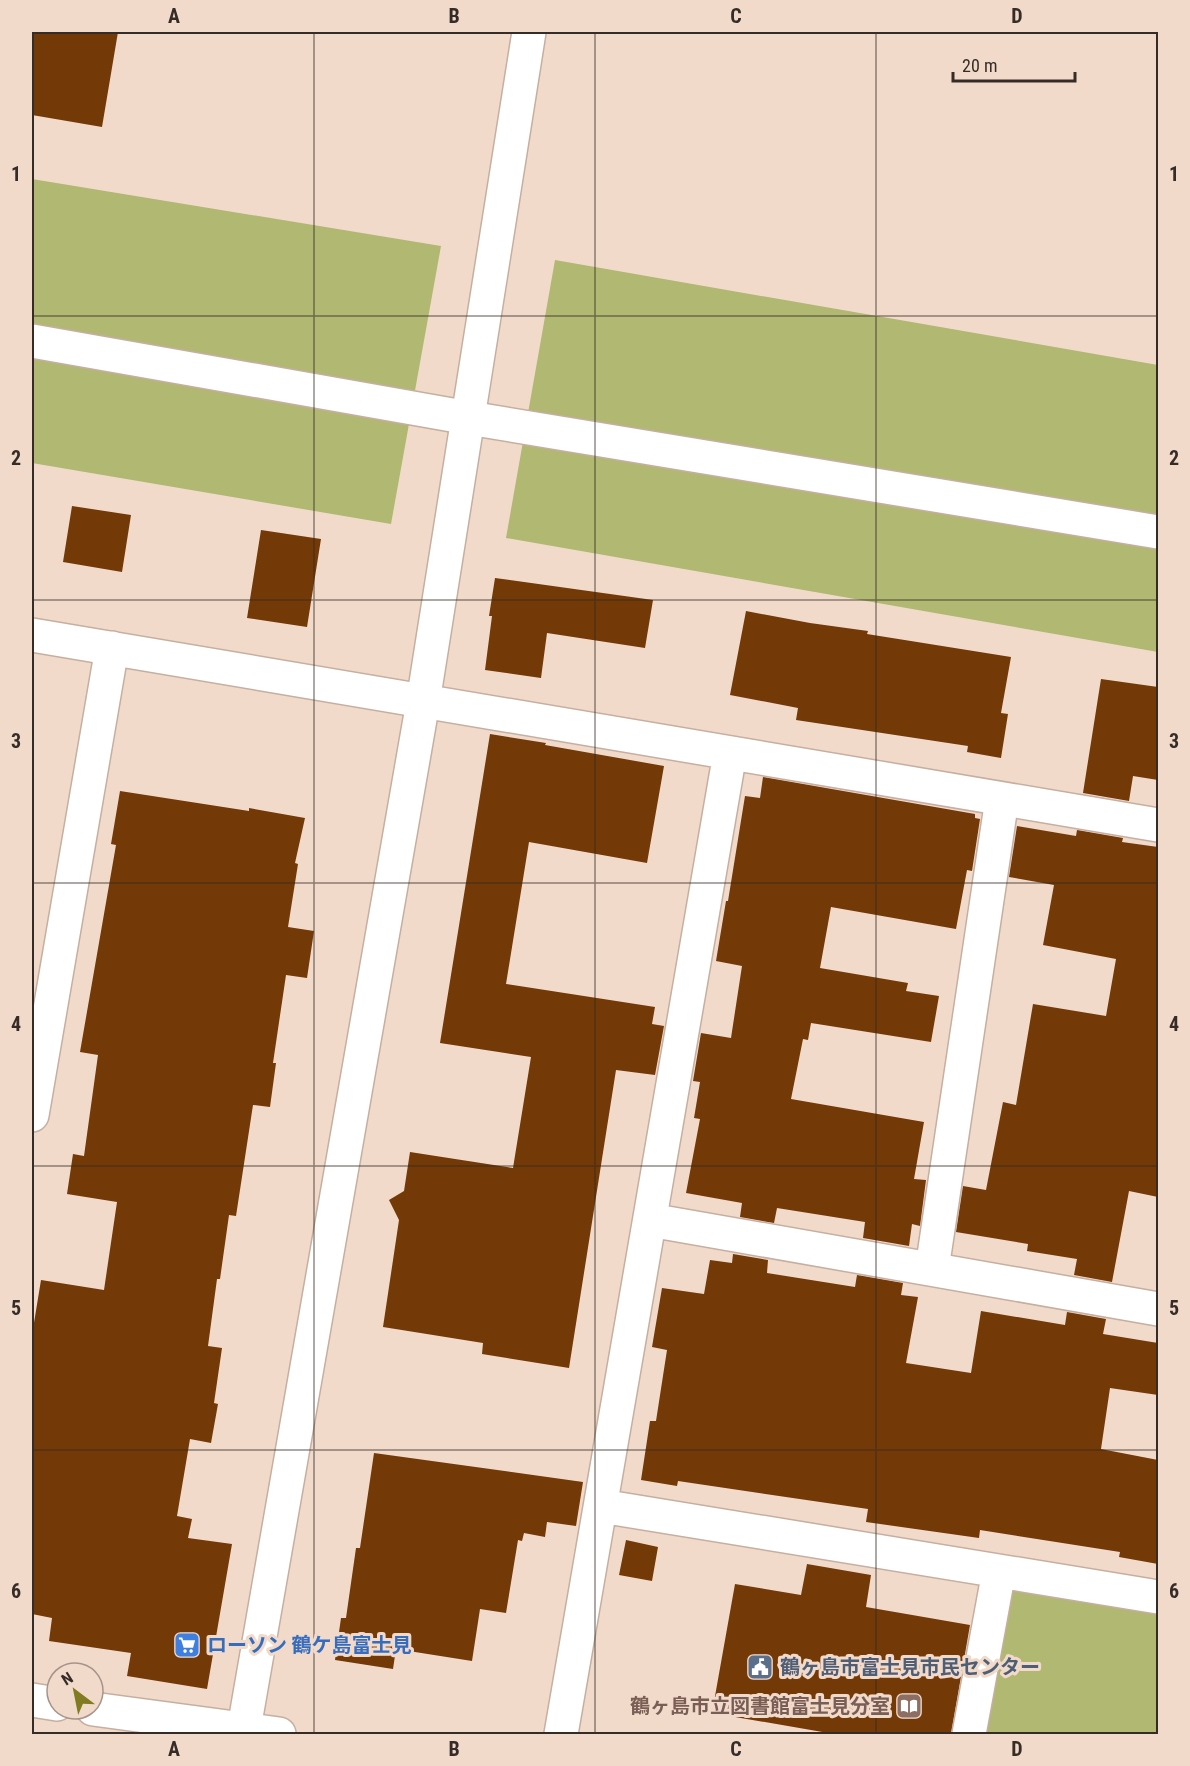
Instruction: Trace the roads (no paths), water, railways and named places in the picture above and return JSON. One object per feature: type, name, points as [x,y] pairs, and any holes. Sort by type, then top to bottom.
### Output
[{"type":"street","points":[[244,1732],[423,702],[529,32]]},
{"type":"street","points":[[32,341],[469,418],[1158,532]]},
{"type":"street","points":[[32,635],[1158,825]]},
{"type":"street","points":[[32,1113],[112,648]]},
{"type":"street","points":[[561,1734],[730,753]]},
{"type":"street","points":[[932,1269],[1002,799]]},
{"type":"street","points":[[650,1220],[1158,1309]]},
{"type":"street","points":[[601,1506],[1158,1597]]},
{"type":"street","points":[[969,1734],[999,1571]]},
{"type":"street","points":[[105,1711],[244,1732],[279,1734]]},
{"type":"place","name":"ローソン 鶴ケ島富士見","points":[[187,1645]]},
{"type":"place","name":"鶴ヶ島市富士見市民センター","points":[[760,1667]]},
{"type":"place","name":"鶴ヶ島市立図書館富士見分室","points":[[909,1706]]}]
